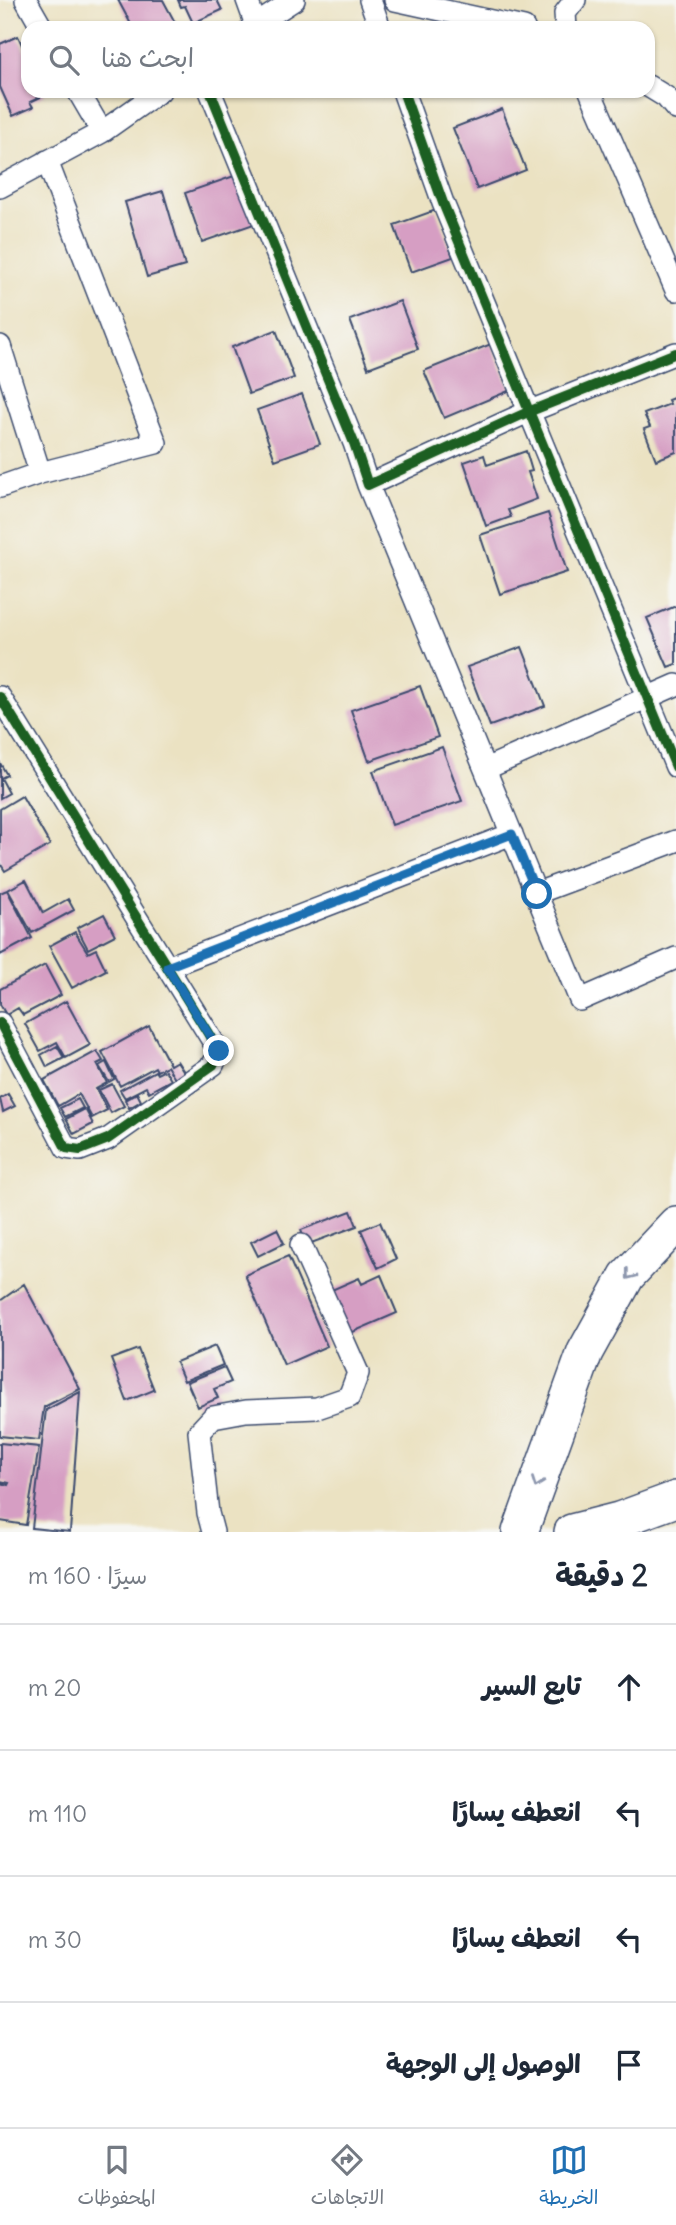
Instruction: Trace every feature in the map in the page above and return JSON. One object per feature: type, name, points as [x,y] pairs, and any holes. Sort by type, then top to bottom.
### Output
[{"type":"highway","points":[[520,1532],[585,1352],[627,1276],[676,1224]]},
{"type":"highway","points":[[572,1532],[619,1520],[676,1499]]},
{"type":"street","points":[[26,0],[38,21]]},
{"type":"street","points":[[247,0],[252,21]]},
{"type":"street","points":[[262,21],[295,0]]},
{"type":"street","points":[[370,0],[378,21]]},
{"type":"street","points":[[395,0],[491,21]]},
{"type":"street","points":[[566,21],[565,13],[575,0]]},
{"type":"street","points":[[655,90],[676,108]]},
{"type":"street","points":[[82,98],[102,132]]},
{"type":"street","points":[[0,187],[102,132],[150,98]]},
{"type":"street","points":[[213,98],[354,443],[368,485],[580,1000],[676,958]]},
{"type":"street","points":[[406,98],[443,203],[676,767]]},
{"type":"street","points":[[593,98],[676,290]]},
{"type":"street","points":[[0,487],[40,473],[156,443],[47,161]]},
{"type":"street","points":[[0,346],[40,473]]},
{"type":"street","points":[[368,485],[528,412],[676,353]]},
{"type":"street","points":[[485,769],[676,685]]},
{"type":"street","points":[[0,697],[219,1051],[213,1065],[108,1139],[80,1150],[66,1147],[0,1023]]},
{"type":"street","points":[[167,967],[512,834]]},
{"type":"street","points":[[537,894],[676,841]]},
{"type":"street","points":[[213,1532],[208,1513],[200,1432],[213,1418],[246,1411],[317,1408],[349,1397],[358,1373],[302,1245]]},
{"type":"building","points":[[118,0],[163,0],[174,21],[129,21]]},
{"type":"building","points":[[178,0],[217,0],[222,10],[192,21],[185,6],[181,7]]},
{"type":"building","points":[[18,36],[21,43],[21,98],[39,98],[30,102],[33,107],[13,116],[0,87],[0,44]]},
{"type":"building","points":[[502,109],[526,170],[477,189],[453,128]]},
{"type":"building","points":[[237,175],[254,224],[202,242],[185,193]]},
{"type":"building","points":[[163,191],[185,266],[147,277],[125,202]]},
{"type":"building","points":[[436,210],[453,257],[411,272],[394,225]]},
{"type":"building","points":[[400,301],[418,349],[368,368],[350,320]]},
{"type":"building","points":[[276,330],[294,378],[249,394],[232,347]]},
{"type":"building","points":[[491,344],[511,390],[444,418],[424,371]]},
{"type":"building","points":[[302,394],[320,444],[275,460],[257,410]]},
{"type":"building","points":[[676,397],[676,452],[656,460],[644,429],[650,427],[644,414],[670,404],[668,400]]},
{"type":"building","points":[[526,451],[532,471],[528,472],[537,499],[508,510],[511,517],[486,526],[464,462],[484,455],[487,465]]},
{"type":"building","points":[[548,513],[567,572],[500,594],[480,535]]},
{"type":"building","points":[[676,606],[676,664],[668,667],[647,618]]},
{"type":"building","points":[[522,647],[545,706],[490,726],[467,667]]},
{"type":"building","points":[[420,686],[438,737],[369,761],[351,710]]},
{"type":"building","points":[[442,747],[462,801],[392,825],[373,771]]},
{"type":"building","points":[[0,763],[7,775],[1,778],[9,793],[0,798]]},
{"type":"building","points":[[22,796],[50,845],[5,871],[0,863],[0,809]]},
{"type":"building","points":[[26,880],[43,913],[68,899],[74,910],[32,933],[8,890]]},
{"type":"building","points":[[7,890],[32,938],[0,955],[0,893]]},
{"type":"building","points":[[104,914],[115,935],[88,949],[77,928]]},
{"type":"building","points":[[75,932],[88,953],[96,949],[106,970],[72,988],[49,946]]},
{"type":"building","points":[[45,965],[61,995],[23,1015],[18,1008],[6,1015],[0,1004],[0,989]]},
{"type":"building","points":[[66,1001],[90,1045],[66,1058],[57,1042],[40,1051],[25,1024]]},
{"type":"building","points":[[149,1026],[170,1065],[177,1061],[188,1078],[178,1084],[167,1066],[157,1071],[155,1067],[120,1086],[102,1052]]},
{"type":"building","points":[[57,1046],[64,1058],[47,1067],[41,1055]]},
{"type":"building","points":[[97,1051],[103,1061],[97,1064],[107,1083],[96,1089],[107,1110],[92,1118],[79,1094],[58,1106],[44,1080]]},
{"type":"building","points":[[106,1062],[114,1079],[109,1082],[99,1066]]},
{"type":"building","points":[[165,1070],[171,1080],[149,1092],[146,1087],[125,1098],[120,1090],[155,1071],[157,1074]]},
{"type":"building","points":[[112,1084],[124,1106],[111,1113],[99,1090]]},
{"type":"building","points":[[137,1093],[141,1101],[129,1108],[125,1100]]},
{"type":"building","points":[[8,1094],[15,1106],[3,1112],[0,1099]]},
{"type":"building","points":[[78,1099],[83,1108],[65,1117],[60,1108]]},
{"type":"building","points":[[85,1109],[93,1124],[74,1134],[66,1119]]},
{"type":"building","points":[[351,1211],[357,1226],[306,1245],[301,1230]]},
{"type":"building","points":[[380,1222],[396,1259],[378,1268],[361,1230]]},
{"type":"building","points":[[277,1229],[284,1243],[258,1256],[251,1242]]},
{"type":"building","points":[[288,1256],[327,1346],[284,1365],[245,1275]]},
{"type":"building","points":[[381,1275],[397,1313],[346,1335],[327,1292],[359,1278],[362,1284]]},
{"type":"building","points":[[24,1284],[80,1389],[44,1407],[39,1440],[0,1436],[0,1301]]},
{"type":"building","points":[[215,1346],[223,1365],[184,1381],[176,1362]]},
{"type":"building","points":[[138,1349],[154,1390],[127,1401],[111,1359]]},
{"type":"building","points":[[224,1367],[231,1382],[214,1389],[218,1398],[198,1407],[187,1382]]},
{"type":"building","points":[[80,1392],[70,1532],[32,1528],[46,1410]]},
{"type":"building","points":[[0,1443],[39,1447],[26,1525],[0,1521],[0,1483],[9,1483],[0,1481]]},
{"type":"cycle path","points":[[213,98],[354,443],[368,485],[528,412],[676,353]]},
{"type":"cycle path","points":[[406,98],[443,203],[676,767]]},
{"type":"cycle path","points":[[0,697],[219,1051],[213,1065],[108,1139],[80,1150],[66,1148],[0,1023]]},
{"type":"route","points":[[219,1051],[167,967],[512,834],[537,894]]}]
